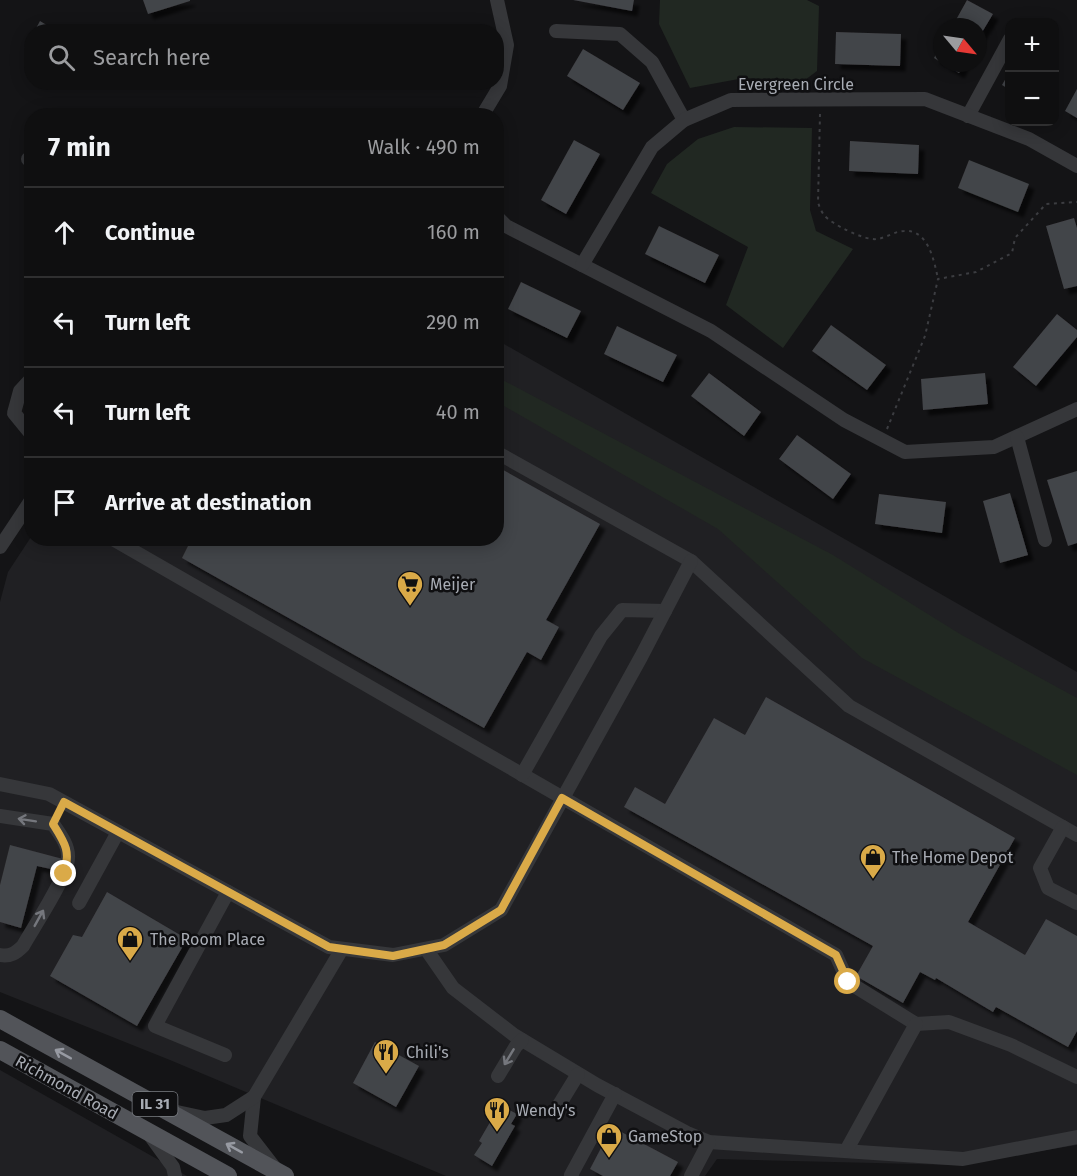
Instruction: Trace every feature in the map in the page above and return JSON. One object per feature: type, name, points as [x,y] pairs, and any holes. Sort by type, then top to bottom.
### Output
[{"type":"main road","name":"Richmond Road","points":[[0,1019],[282,1174]]},
{"type":"main road","name":"Richmond Road","points":[[0,1050],[228,1176]]},
{"type":"street","points":[[497,0],[502,24]]},
{"type":"street","points":[[556,31],[620,34],[652,62],[684,120]]},
{"type":"street","points":[[504,32],[507,45],[504,63]]},
{"type":"street","points":[[968,116],[1005,48]]},
{"type":"street","points":[[487,108],[498,90]]},
{"type":"street","name":"Evergreen Circle","points":[[582,265],[652,147],[684,120],[731,100],[925,99],[1029,139],[1077,166]]},
{"type":"street","points":[[504,224],[711,331],[844,420],[906,452],[994,447],[1077,409]]},
{"type":"street","points":[[24,387],[20,391],[14,413],[24,425]]},
{"type":"street","points":[[1017,437],[1045,540]]},
{"type":"street","points":[[504,456],[691,561],[849,706],[1077,835]]},
{"type":"street","points":[[0,547],[24,512]]},
{"type":"street","points":[[125,546],[836,955],[848,982],[916,1024],[950,1022],[1011,1044],[1077,1077]]},
{"type":"street","points":[[0,784],[49,794],[329,947],[393,956],[444,945],[501,910],[691,561]]},
{"type":"street","points":[[522,775],[601,636],[622,610],[664,611]]},
{"type":"street","points":[[53,824],[64,802]]},
{"type":"street","points":[[0,816],[53,824],[64,840],[69,856],[64,874],[23,946],[16,953],[0,955]]},
{"type":"street","points":[[1063,827],[1040,867],[1048,888],[1076,899]]},
{"type":"street","points":[[79,903],[118,832]]},
{"type":"street","points":[[225,1055],[155,1026],[228,892]]},
{"type":"street","points":[[282,1174],[250,1136],[254,1097],[342,949]]},
{"type":"street","points":[[426,949],[453,988],[522,1040],[615,1094],[687,1133],[709,1142],[963,1159],[1077,1137]]},
{"type":"street","points":[[846,1151],[916,1024]]},
{"type":"street","points":[[498,1076],[522,1040]]},
{"type":"street","points":[[556,1110],[579,1074]]},
{"type":"street","points":[[572,1176],[593,1132],[615,1094]]},
{"type":"street","points":[[163,1109],[205,1118],[226,1115],[254,1097]]},
{"type":"street","points":[[148,1132],[173,1167],[175,1176]]},
{"type":"street","points":[[691,1176],[709,1142]]},
{"type":"path","points":[[820,100],[818,202],[823,214],[831,222],[866,238],[876,240],[902,231],[913,231],[925,240],[934,261],[938,279],[925,336],[882,440]]},
{"type":"path","points":[[938,279],[976,273],[1012,253],[1016,238],[1046,204],[1077,202]]},
{"type":"shaded area","points":[[660,0],[807,0],[819,6],[817,71],[805,80],[744,78],[690,88],[659,24]]},
{"type":"shaded area","points":[[734,127],[812,128],[810,210],[816,231],[853,249],[783,348],[726,305],[748,247],[651,193],[667,164],[698,139]]},
{"type":"shaded area","points":[[504,344],[1077,672],[1077,1145],[956,1165],[717,1159],[705,1176],[446,1176],[170,1060],[0,992],[0,602],[8,572],[25,546],[504,546]]},
{"type":"shaded area","points":[[504,381],[833,555],[960,634],[1077,698],[1077,775],[862,658],[718,529],[504,406]]},
{"type":"shaded area","points":[[0,1070],[187,1176],[0,1176]]},
{"type":"building","points":[[143,0],[190,0],[190,1],[148,14]]},
{"type":"building","points":[[573,0],[634,0],[632,11]]},
{"type":"building","points":[[967,0],[993,14],[987,24],[987,18],[957,18]]},
{"type":"building","points":[[836,32],[901,34],[900,66],[835,64]]},
{"type":"building","points":[[583,49],[640,83],[623,110],[567,76]]},
{"type":"building","points":[[1077,89],[1077,118],[1065,111]]},
{"type":"building","points":[[574,140],[600,154],[566,214],[541,200]]},
{"type":"building","points":[[850,141],[919,145],[918,174],[849,171]]},
{"type":"building","points":[[969,160],[1029,184],[1018,212],[958,188]]},
{"type":"building","points":[[1074,218],[1077,228],[1077,286],[1064,289],[1046,226]]},
{"type":"building","points":[[659,226],[719,255],[705,283],[645,254]]},
{"type":"building","points":[[521,282],[581,311],[567,338],[508,309]]},
{"type":"building","points":[[1057,314],[1077,330],[1077,337],[1036,386],[1013,367]]},
{"type":"building","points":[[831,325],[886,365],[867,390],[812,351]]},
{"type":"building","points":[[617,326],[677,355],[663,382],[604,354]]},
{"type":"building","points":[[709,373],[761,412],[744,436],[691,396]]},
{"type":"building","points":[[985,373],[988,404],[923,410],[921,379]]},
{"type":"building","points":[[797,435],[851,474],[833,499],[779,459]]},
{"type":"building","name":"Meijer","points":[[504,470],[600,524],[546,620],[559,627],[541,660],[527,652],[484,728],[182,558],[188,546],[504,546]]},
{"type":"building","points":[[1077,471],[1077,543],[1068,546],[1047,480]]},
{"type":"building","points":[[1010,493],[1028,555],[1000,563],[983,501]]},
{"type":"building","points":[[879,494],[946,502],[942,533],[875,524]]},
{"type":"building","name":"The Home Depot","points":[[766,697],[1015,838],[968,922],[1025,955],[1046,919],[1077,936],[1077,1031],[1068,1047],[996,1007],[993,1012],[936,978],[935,980],[920,972],[903,1003],[856,976],[873,946],[624,807],[635,787],[665,804],[714,718],[745,735]]},
{"type":"building","points":[[10,845],[63,859],[60,871],[37,866],[21,928],[0,922],[0,885]]},
{"type":"building","points":[[107,892],[187,939],[137,1026],[50,976],[73,935],[82,937]]},
{"type":"building","name":"Chili's","points":[[375,1042],[419,1066],[396,1107],[353,1083]]},
{"type":"building","name":"Wendy's","points":[[500,1105],[517,1114],[511,1124],[515,1126],[492,1166],[474,1155],[482,1143],[479,1141]]},
{"type":"building","points":[[612,1127],[678,1162],[670,1176],[603,1176],[590,1169]]},
{"type":"place","name":"Meijer","points":[[410,607]]},
{"type":"place","name":"The Home Depot","points":[[873,880]]},
{"type":"place","name":"The Room Place","points":[[130,962]]},
{"type":"place","name":"Chili's","points":[[386,1075]]},
{"type":"place","name":"Wendy's","points":[[497,1133]]},
{"type":"place","name":"GameStop","points":[[609,1159]]},
{"type":"route","points":[[64,874],[69,856],[64,840],[53,824],[64,802],[329,947],[393,956],[444,945],[501,910],[562,798],[836,955],[848,982]]}]
